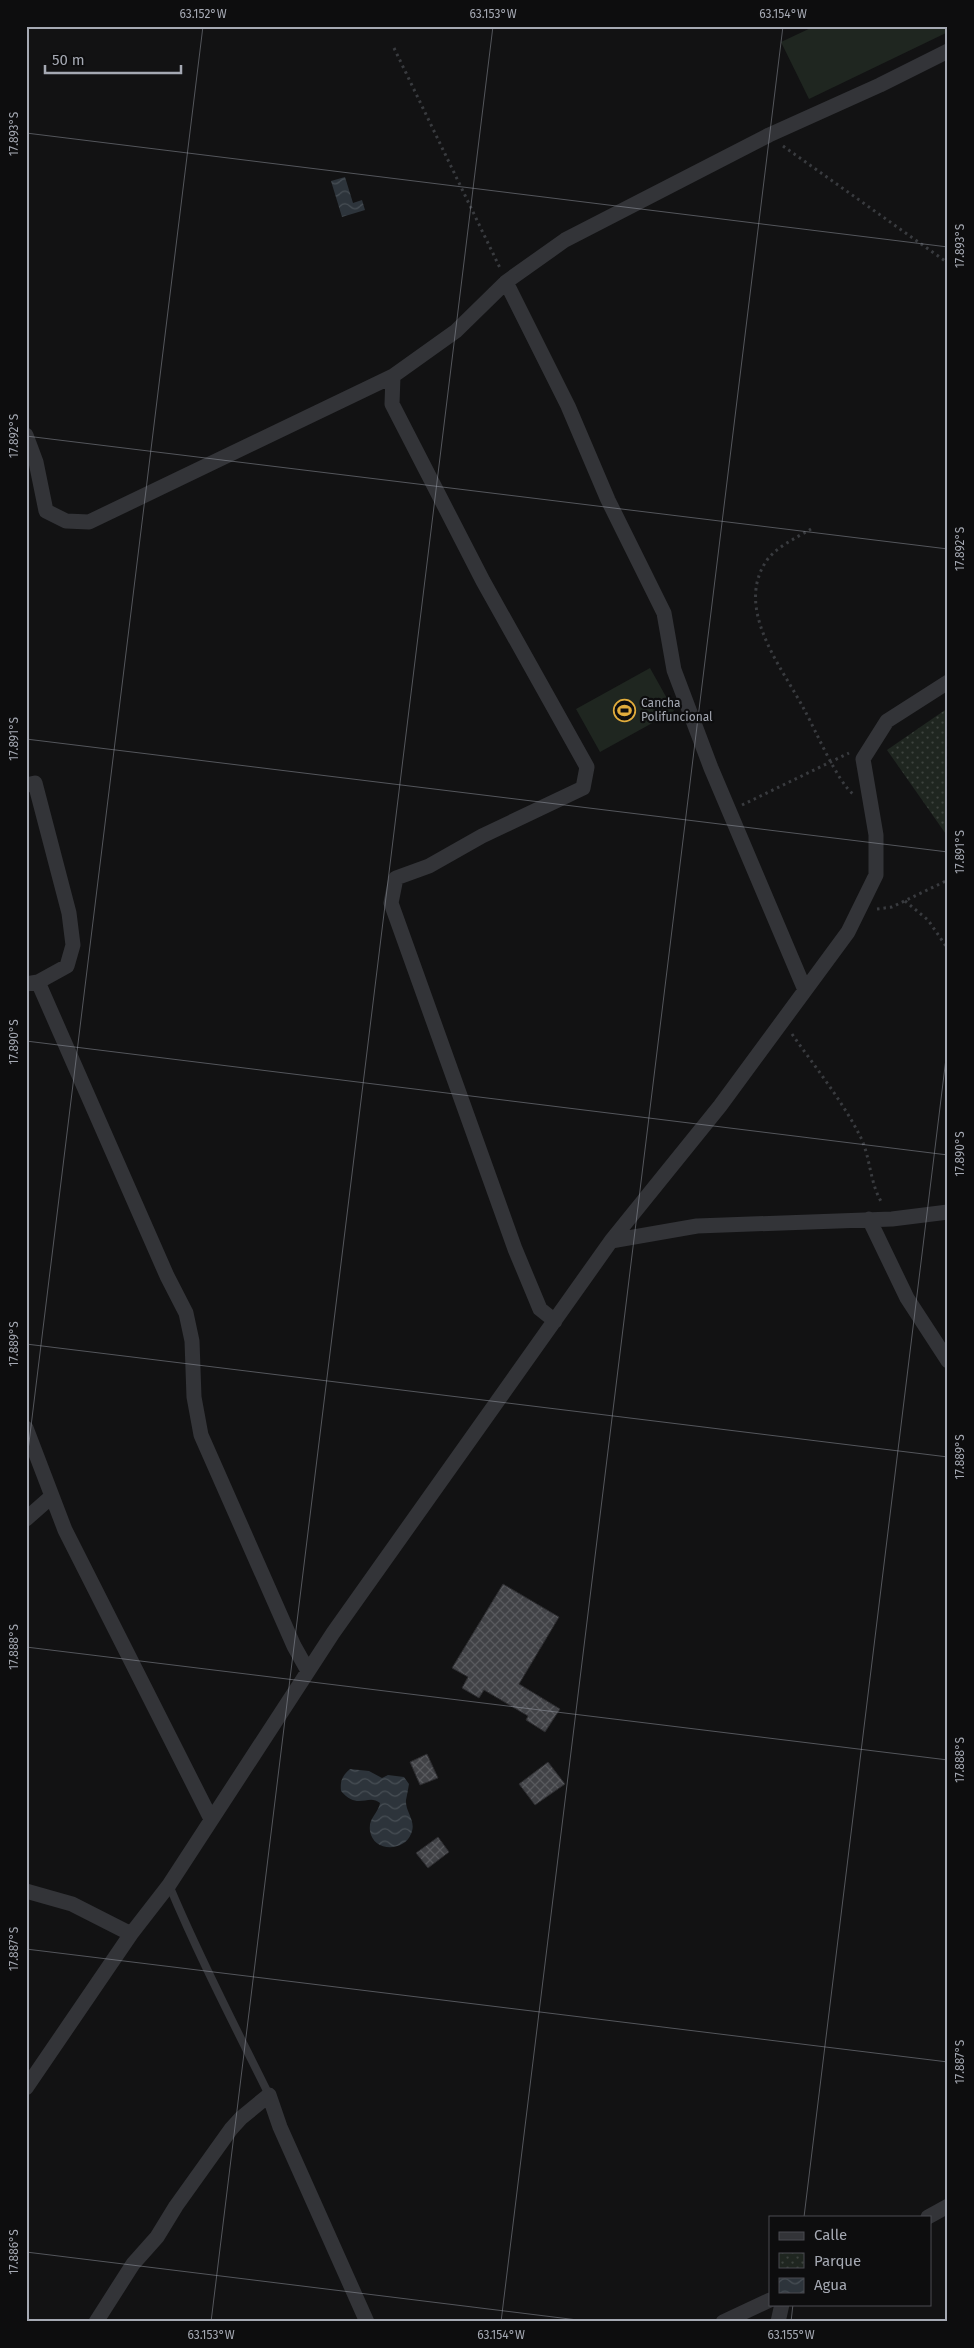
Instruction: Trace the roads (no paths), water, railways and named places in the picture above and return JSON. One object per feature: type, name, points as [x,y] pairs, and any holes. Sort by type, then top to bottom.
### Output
[{"type":"street","points":[[26,434],[36,462],[46,511],[66,521],[89,522],[394,376],[456,331],[506,282],[565,240],[769,135],[948,52]]},
{"type":"street","points":[[506,282],[568,406],[608,500],[664,613],[674,670],[711,768],[805,990]]},
{"type":"street","points":[[394,376],[392,404],[483,582],[587,767],[583,788],[482,836],[429,866],[396,878],[391,903],[515,1248],[540,1309],[555,1321]]},
{"type":"street","points":[[26,2088],[168,1885],[308,1671],[555,1321],[612,1241],[720,1106],[848,932],[876,875],[876,834],[863,759],[887,721],[948,682]]},
{"type":"street","points":[[26,785],[35,783],[69,913],[73,945],[67,966],[32,983],[166,1276],[186,1313],[192,1341],[194,1397],[201,1435],[294,1646],[308,1671]]},
{"type":"street","points":[[612,1241],[697,1226],[892,1219],[948,1212]]},
{"type":"street","points":[[869,1219],[907,1298],[948,1361]]},
{"type":"street","points":[[26,1428],[51,1497],[95,1592],[211,1819]]},
{"type":"street","points":[[26,1519],[51,1497]]},
{"type":"street","points":[[26,1891],[72,1904],[132,1934]]},
{"type":"street","points":[[96,2322],[133,2264],[156,2237],[231,2129],[241,2118],[269,2095],[280,2127],[367,2322]]},
{"type":"street","points":[[930,2216],[948,2206]]},
{"type":"street","points":[[723,2322],[769,2300]]},
{"type":"street","points":[[778,2322],[782,2306]]},
{"type":"lane","points":[[168,1885],[201,1960],[218,1989],[269,2095]]},
{"type":"water","points":[[345,177],[353,203],[362,200],[365,210],[342,217],[331,181]]},
{"type":"water","points":[[350,1769],[369,1771],[382,1778],[388,1775],[404,1777],[409,1784],[406,1804],[413,1825],[411,1834],[402,1844],[389,1847],[382,1846],[372,1838],[370,1823],[380,1803],[376,1800],[353,1800],[341,1791],[342,1779]]},
{"type":"place","name":"Cancha Polifuncional","points":[[625,710]]}]
